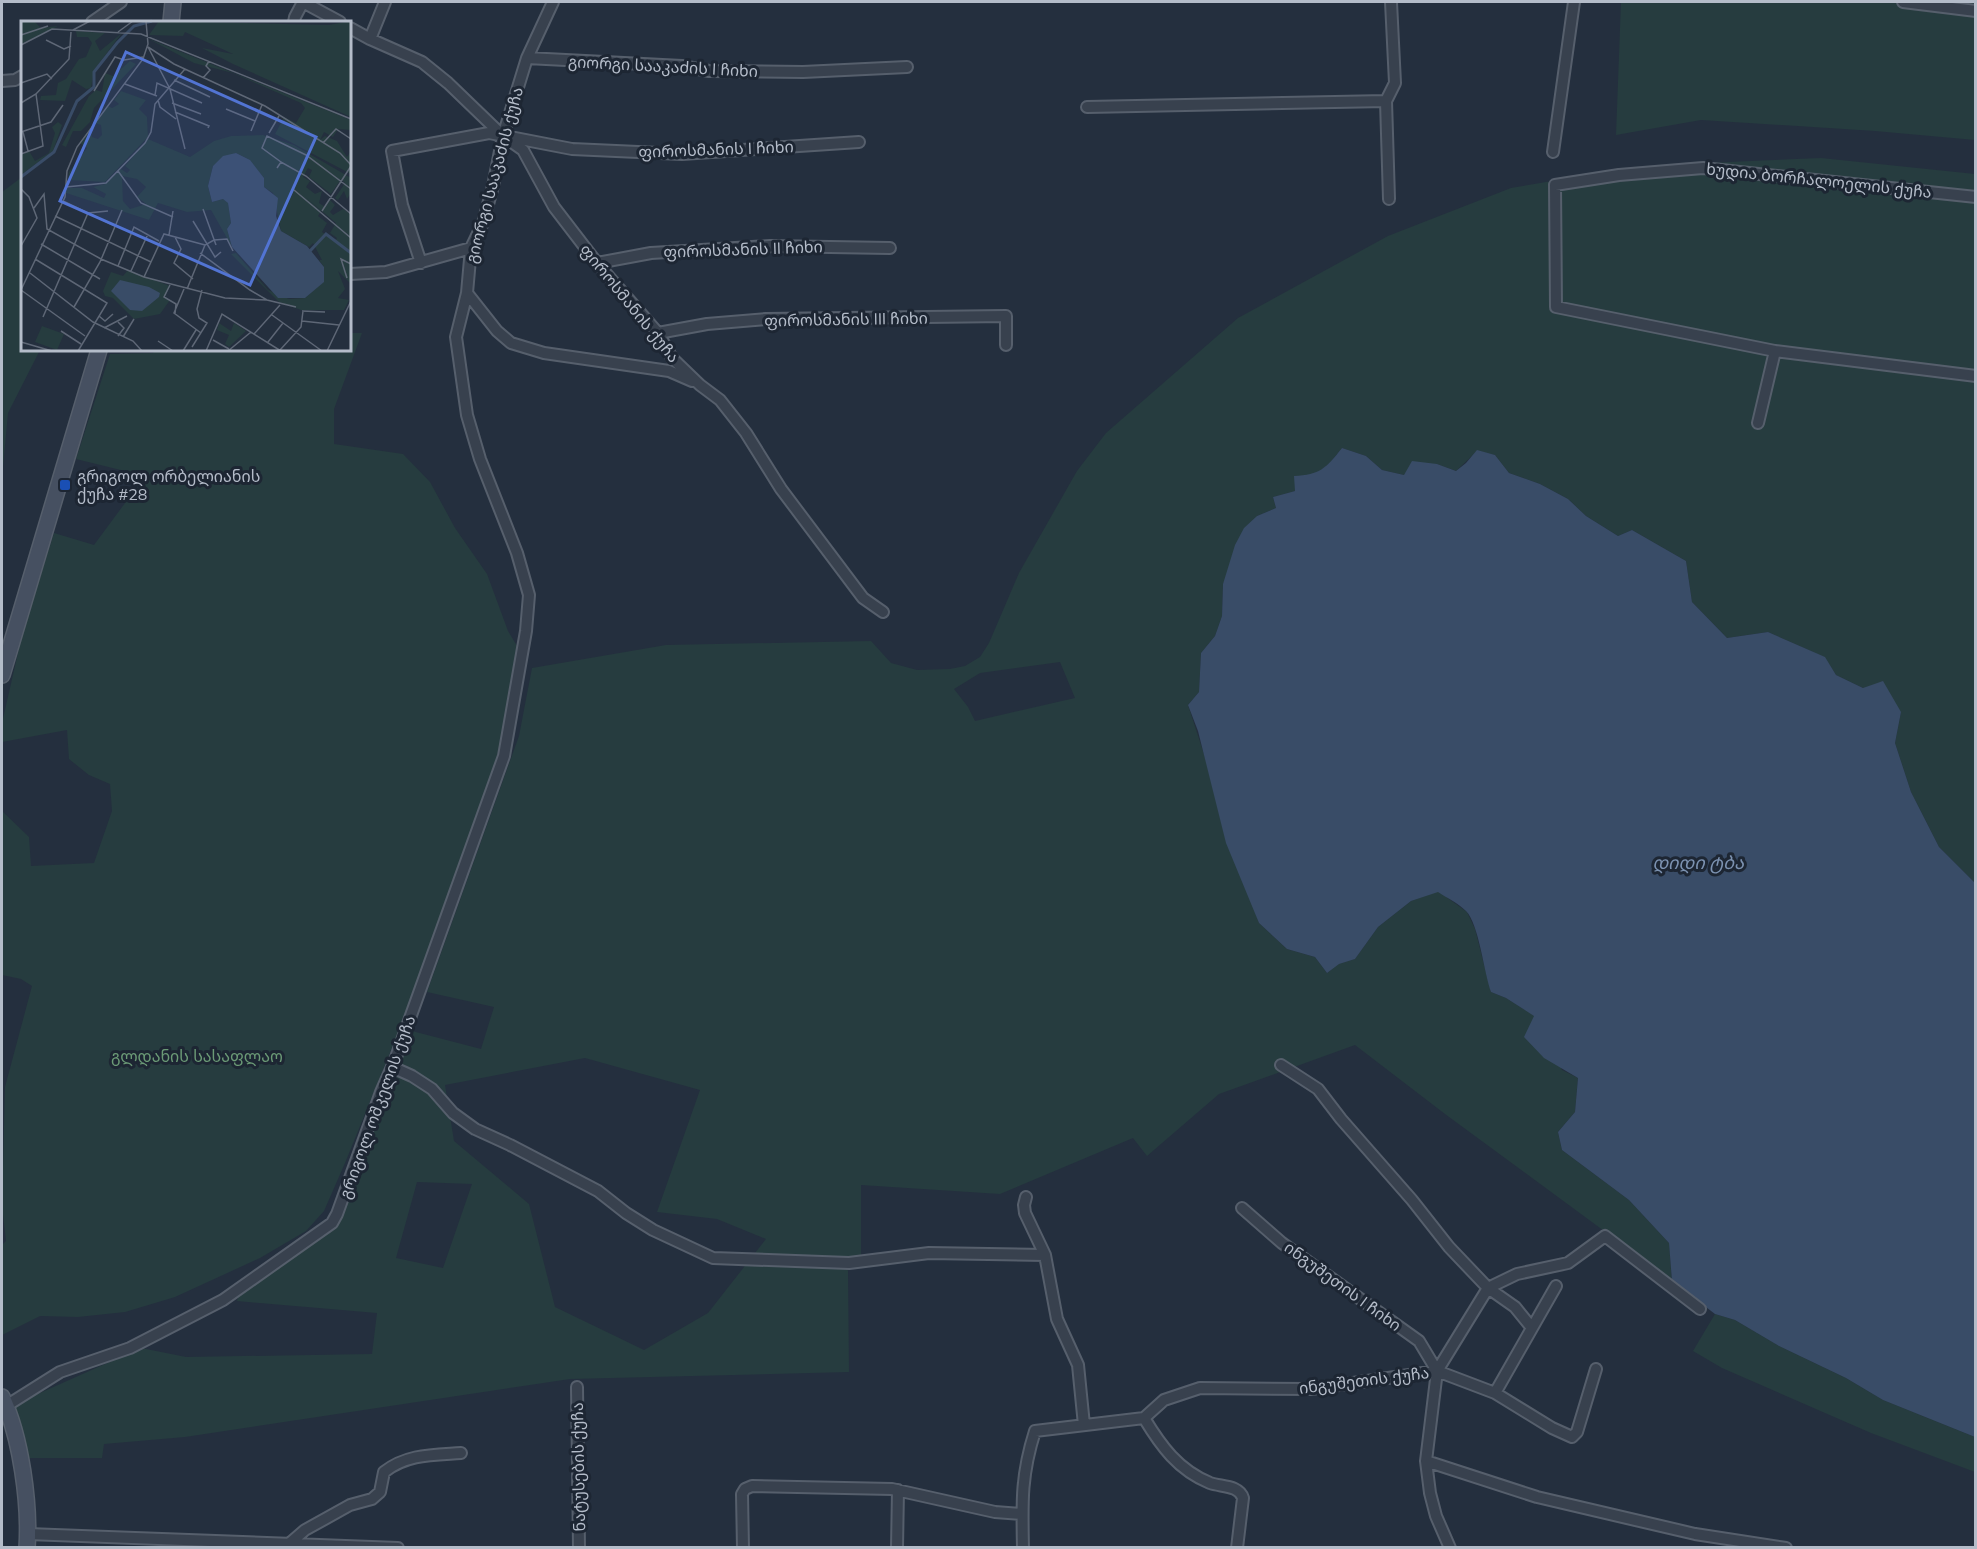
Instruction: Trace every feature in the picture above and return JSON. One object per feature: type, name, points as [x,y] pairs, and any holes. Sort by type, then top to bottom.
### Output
[{"type":"main road","points":[[171,21],[173,2]]},
{"type":"main road","points":[[2,675],[99,351]]},
{"type":"main road","points":[[4,1402],[27,1493],[27,1541]]},
{"type":"street","points":[[93,21],[121,2]]},
{"type":"street","points":[[294,21],[303,2],[338,21]]},
{"type":"street","points":[[370,39],[385,2]]},
{"type":"street","name":"გიორგი სააკაძის ქუჩა","points":[[526,630],[529,595],[517,553],[480,459],[467,415],[456,337],[466,293],[471,249],[483,223],[503,136],[527,58],[553,2]]},
{"type":"street","points":[[1389,199],[1386,100],[1395,83],[1391,2]]},
{"type":"street","points":[[1553,152],[1574,2]]},
{"type":"street","points":[[1903,2],[1951,4],[1976,11]]},
{"type":"street","name":"ფიროსმანის ქუჩა","points":[[351,29],[423,62],[503,136],[523,150],[554,207],[597,263],[658,333],[672,358],[700,385],[720,400],[746,433],[781,489],[863,598],[884,612]]},
{"type":"street","name":"გიორგი სააკაძის I ჩიხი","points":[[527,58],[682,66],[709,71],[803,72],[907,67]]},
{"type":"street","points":[[2,81],[15,80],[21,77]]},
{"type":"street","points":[[1087,107],[1386,100]]},
{"type":"street","name":"ფიროსმანის I ჩიხი","points":[[421,263],[402,205],[392,151],[489,133],[572,149],[671,154],[859,142]]},
{"type":"street","name":"ხუდია ბორჩალოელის ქუჩა","points":[[1775,351],[1556,307],[1556,185],[1619,175],[1703,168],[1976,197]]},
{"type":"street","name":"ფიროსმანის II ჩიხი","points":[[597,263],[651,252],[758,246],[890,248]]},
{"type":"street","points":[[351,274],[386,272],[471,249]]},
{"type":"street","points":[[466,293],[497,331],[511,343],[544,353],[669,371],[700,385]]},
{"type":"street","name":"ფიროსმანის III ჩიხი","points":[[658,333],[706,324],[766,319],[1006,316],[1006,345]]},
{"type":"street","points":[[1758,423],[1775,351],[1976,376]]},
{"type":"street","name":"გრიგოლ ოშკელის ქუჩა","points":[[4,1402],[60,1372],[130,1348],[223,1300],[332,1223],[338,1214],[504,756],[526,630]]},
{"type":"street","points":[[1281,1065],[1318,1089],[1449,1246],[1488,1288],[1515,1306],[1532,1328]]},
{"type":"street","points":[[392,1067],[432,1089],[453,1113],[476,1129],[510,1144],[598,1191],[653,1230],[713,1258],[849,1263],[929,1252],[1045,1255]]},
{"type":"street","points":[[1026,1197],[1025,1213],[1045,1255],[1057,1319],[1078,1365],[1084,1425]]},
{"type":"street","name":"ინგუშეთის I ჩიხი","points":[[1242,1208],[1282,1243],[1419,1341],[1437,1371]]},
{"type":"street","points":[[1596,1369],[1577,1432],[1572,1437],[1552,1428],[1495,1393],[1437,1371],[1488,1288],[1517,1274],[1568,1263],[1605,1236],[1700,1309]]},
{"type":"street","points":[[1495,1393],[1556,1286]]},
{"type":"street","name":"ინგუშეთის ქუჩა","points":[[1144,1418],[1164,1400],[1200,1388],[1311,1389],[1437,1371],[1426,1461],[1436,1516],[1450,1548]]},
{"type":"street","name":"ნატუსების ქუჩა","points":[[577,1387],[579,1548]]},
{"type":"street","points":[[1023,1548],[1022,1492],[1026,1459],[1035,1431],[1144,1418],[1162,1447],[1182,1466],[1210,1483],[1241,1493],[1243,1498],[1237,1548]]},
{"type":"street","points":[[290,1545],[305,1530],[350,1505],[372,1498],[380,1492],[384,1472],[394,1464],[411,1457],[461,1453]]},
{"type":"street","points":[[1426,1461],[1537,1497],[1695,1534],[1786,1548]]},
{"type":"street","points":[[743,1548],[742,1494],[745,1489],[752,1486],[898,1490],[995,1512],[1022,1514]]},
{"type":"street","points":[[897,1548],[898,1490]]},
{"type":"street","points":[[27,1541],[398,1548]]},
{"type":"green space","points":[[1621,2],[1975,2],[1975,140],[1701,120],[1616,135]]},
{"type":"green space","points":[[1821,158],[1975,174],[1975,883],[1939,847],[1911,792],[1895,743],[1901,712],[1863,688],[1836,675],[1824,657],[1768,632],[1727,638],[1692,602],[1686,561],[1632,530],[1618,536],[1586,516],[1568,499],[1540,484],[1509,473],[1495,455],[1477,451],[1456,471],[1437,464],[1404,475],[1382,470],[1366,456],[1342,448],[1330,463],[1295,491],[1273,497],[1276,508],[1257,516],[1223,584],[1222,616],[1215,636],[1201,653],[1199,692],[1188,705],[1259,923],[1287,949],[1315,957],[1327,973],[1338,964],[1355,959],[1378,927],[1411,901],[1438,891],[1467,912],[1475,929],[1491,992],[1506,998],[1535,1016],[1562,1070],[1578,1078],[1575,1112],[1558,1132],[1562,1150],[1629,1200],[1669,1243],[1672,1281],[1355,1045],[1219,1094],[1147,1156],[1133,1138],[1000,1194],[861,1185],[861,1257],[843,1257],[848,1271],[849,1372],[570,1379],[185,1437],[104,1444],[102,1458],[27,1458],[13,1405],[141,1348],[186,1357],[372,1354],[377,1313],[237,1301],[239,1293],[333,1227],[348,1197],[412,1031],[481,1049],[494,1007],[427,992],[519,736],[532,668],[666,645],[871,641],[891,663],[917,670],[965,666],[980,657],[989,643],[1019,573],[1077,471],[1106,433],[1238,318],[1388,236],[1511,188],[1616,170],[1704,163]],"holes":[[[1060,662],[1075,698],[975,721],[968,707],[954,689],[980,673]],[[585,1058],[700,1090],[657,1212],[717,1219],[766,1239],[708,1313],[644,1350],[555,1307],[529,1204],[454,1141],[445,1085]],[[417,1182],[472,1184],[443,1268],[396,1258]]]},
{"type":"green space","points":[[21,178],[21,351],[39,351],[8,413],[2,478],[2,192]]},
{"type":"green space","name":"გლდანის სასაფლაო","points":[[351,333],[362,333],[334,409],[334,444],[403,454],[430,482],[455,528],[487,574],[508,631],[520,651],[502,743],[455,880],[398,1033],[324,1211],[306,1231],[260,1258],[175,1297],[125,1312],[78,1317],[40,1316],[2,1335],[2,1245],[6,1241],[2,1206],[5,1087],[32,986],[21,979],[2,975],[2,811],[29,837],[31,866],[94,863],[112,811],[110,784],[89,775],[69,759],[67,730],[2,742],[2,723],[23,631],[54,533],[94,545],[145,476],[76,459],[110,354],[153,353],[154,351],[351,351]]},
{"type":"green space","points":[[1715,1314],[1735,1320],[1779,1346],[1846,1378],[1883,1400],[1975,1437],[1975,1472],[1871,1433],[1722,1368],[1693,1351]]},
{"type":"water","name":"დიდი ტბა","points":[[1342,448],[1366,456],[1382,470],[1404,475],[1412,461],[1437,464],[1456,471],[1477,450],[1495,455],[1509,473],[1540,484],[1568,499],[1586,516],[1618,536],[1632,530],[1686,561],[1692,602],[1727,638],[1768,632],[1825,657],[1836,675],[1863,688],[1883,681],[1901,712],[1895,743],[1911,792],[1939,847],[1975,883],[1975,1437],[1883,1400],[1846,1378],[1779,1346],[1735,1320],[1715,1314],[1672,1281],[1669,1243],[1629,1200],[1562,1150],[1558,1132],[1575,1112],[1578,1078],[1544,1058],[1524,1037],[1534,1016],[1506,998],[1491,992],[1471,917],[1460,906],[1438,892],[1411,901],[1378,927],[1355,959],[1339,964],[1327,973],[1315,957],[1287,949],[1259,923],[1226,843],[1198,731],[1188,705],[1199,692],[1201,653],[1215,636],[1222,616],[1223,584],[1235,545],[1244,528],[1257,516],[1276,508],[1273,497],[1295,491],[1294,476],[1310,474],[1322,469]]},
{"type":"place","name":"გრიგოლ ორბელიანის ქუჩა #28","points":[[65,485]]}]
